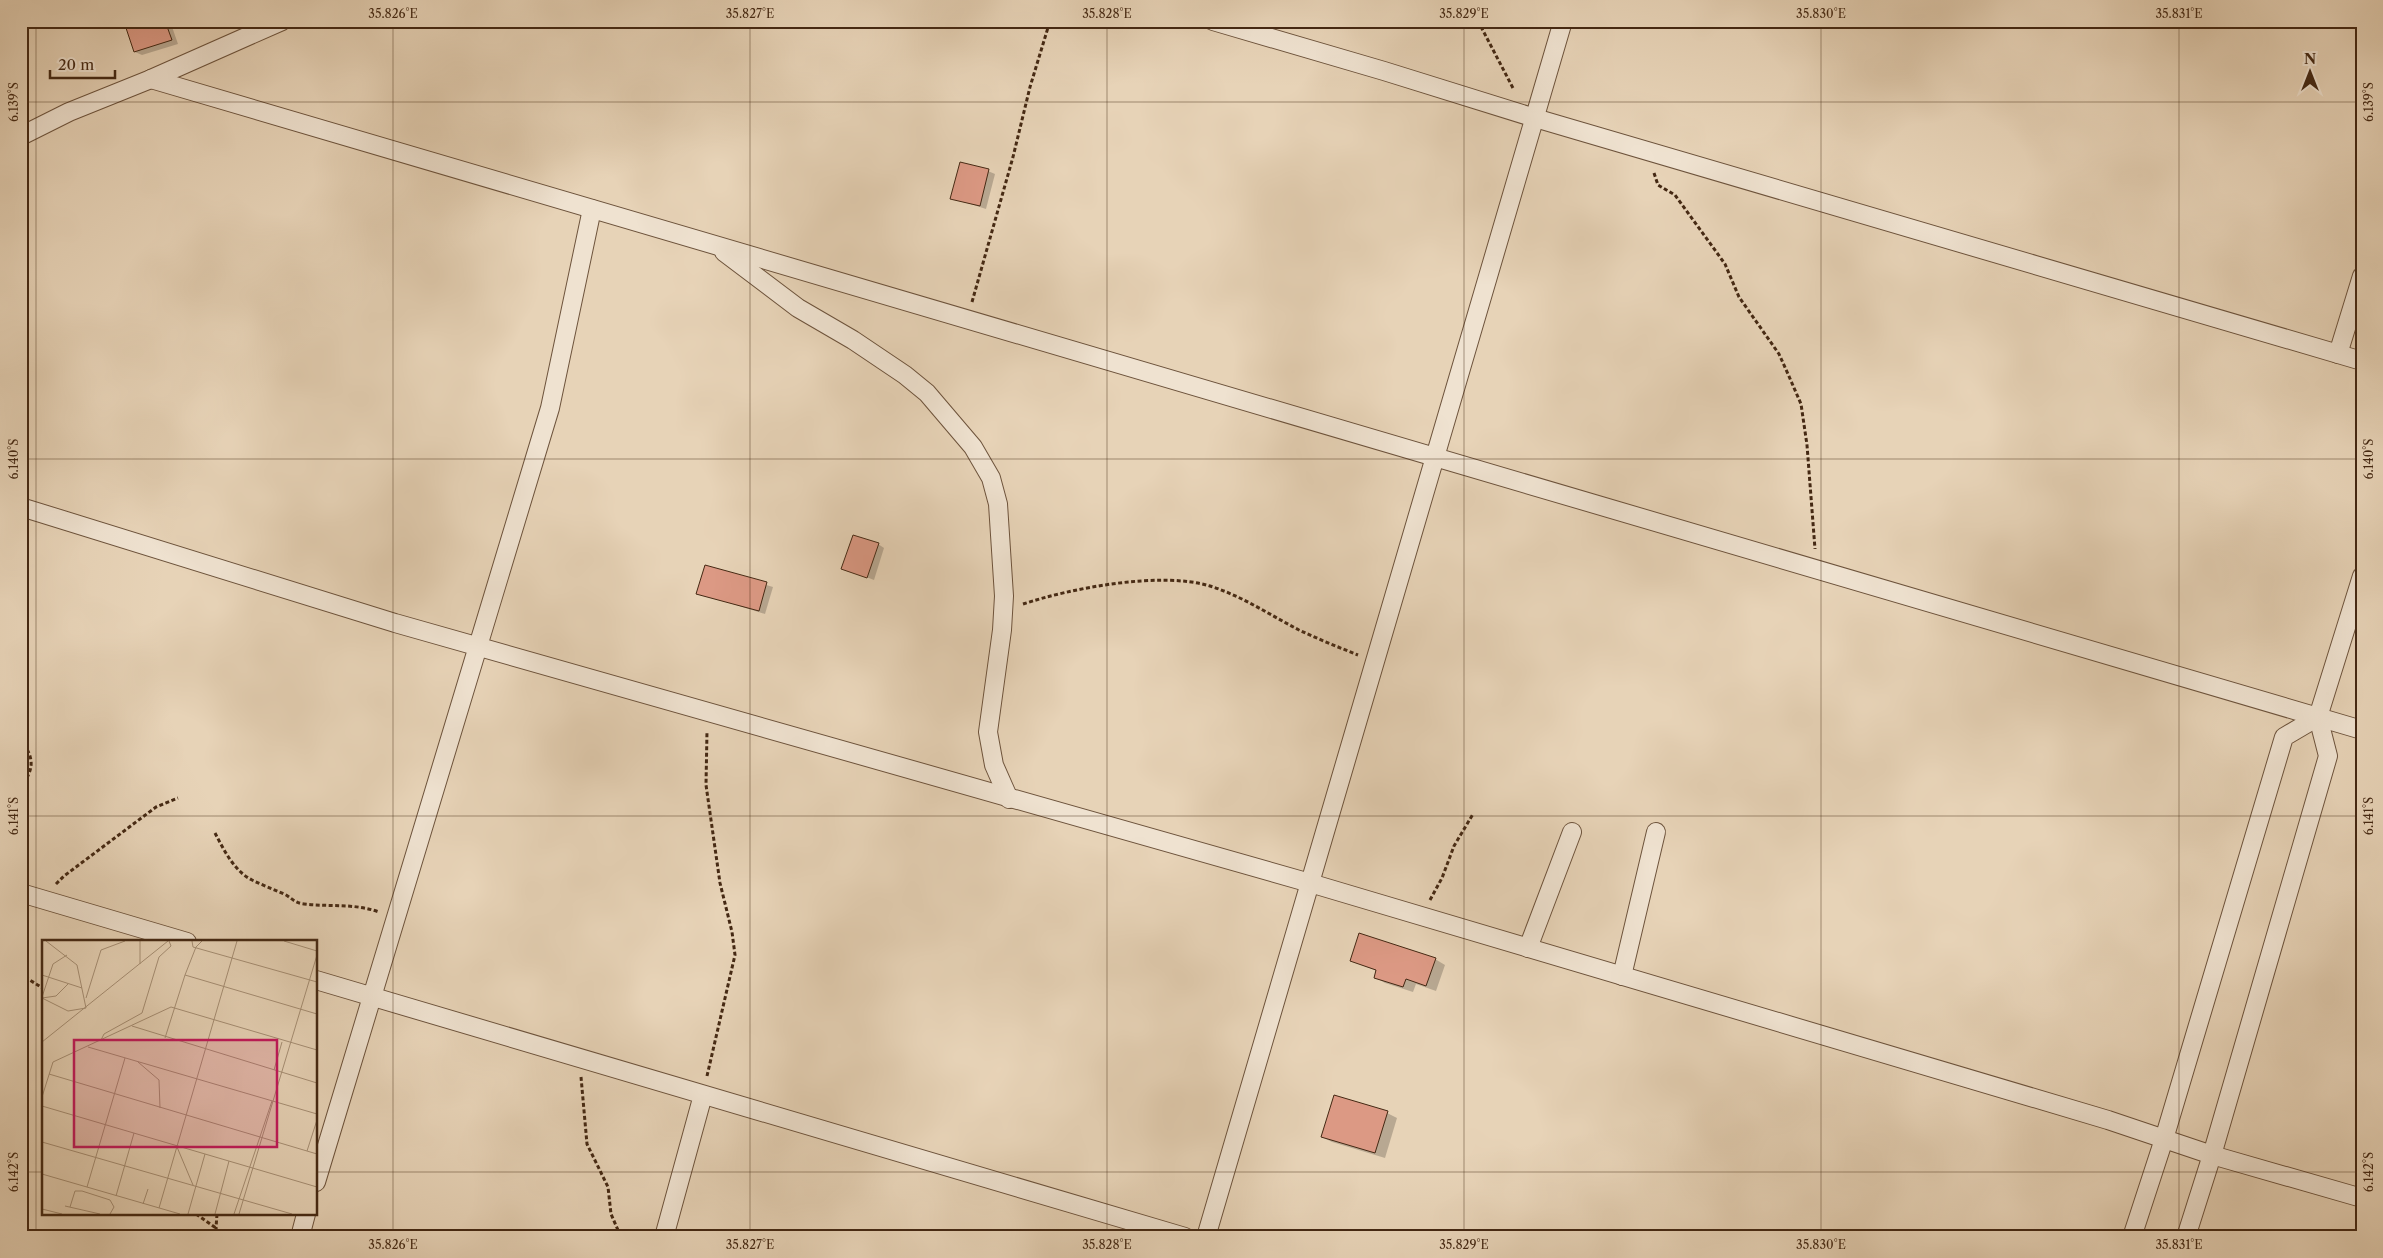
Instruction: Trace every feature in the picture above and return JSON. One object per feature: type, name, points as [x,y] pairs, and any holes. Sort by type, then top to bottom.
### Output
[{"type":"street","points":[[21,136],[69,112],[152,80],[282,21]]},
{"type":"street","points":[[1213,21],[1656,154],[2362,361]]},
{"type":"street","points":[[1206,1237],[1435,457],[1531,117],[1564,21]]},
{"type":"street","points":[[152,80],[2362,730]]},
{"type":"street","points":[[318,1175],[550,408],[592,209]]},
{"type":"street","points":[[716,246],[798,308],[853,340],[905,375],[927,394],[973,447],[992,478],[998,504],[1003,558],[1003,611],[988,732],[994,765],[1009,799]]},
{"type":"street","points":[[2338,354],[2362,276]]},
{"type":"street","points":[[21,507],[478,647],[1416,914],[2108,1120],[2212,1155],[2362,1198]]},
{"type":"street","points":[[2186,1237],[2212,1155],[2328,756],[2318,717],[2362,576]]},
{"type":"street","points":[[2132,1237],[2164,1139],[2284,738],[2318,717]]},
{"type":"street","points":[[1528,948],[1572,832]]},
{"type":"street","points":[[1622,976],[1656,832]]},
{"type":"street","points":[[21,893],[180,940]]},
{"type":"street","points":[[318,981],[1184,1237]]},
{"type":"street","points":[[664,1237],[703,1095]]},
{"type":"street","points":[[300,1237],[305,1216]]},
{"type":"path","points":[[967,319],[1013,157],[1030,87],[1050,21]]},
{"type":"path","points":[[1478,21],[1531,117]]},
{"type":"path","points":[[1656,154],[1656,182],[1675,196],[1725,264],[1739,297],[1779,354],[1801,404],[1808,445],[1817,569]]},
{"type":"path","points":[[1003,611],[1044,597],[1086,588],[1149,581],[1172,581],[1209,586],[1235,596],[1299,630],[1375,662]]},
{"type":"path","points":[[703,1095],[712,1048],[735,955],[732,932],[720,883],[706,785],[708,713]]},
{"type":"path","points":[[21,738],[33,760],[32,768],[21,788]]},
{"type":"path","points":[[42,899],[64,876],[112,839],[156,807],[178,798]]},
{"type":"path","points":[[1416,914],[1432,898],[1454,846],[1473,814]]},
{"type":"path","points":[[215,833],[223,849],[242,873],[252,880],[286,895],[295,902],[357,906],[396,918]]},
{"type":"path","points":[[25,977],[42,988]]},
{"type":"path","points":[[579,1058],[587,1144],[608,1187],[612,1214],[621,1237]]},
{"type":"path","points":[[199,1216],[216,1228]]},
{"type":"path","points":[[217,1216],[216,1228],[218,1237]]},
{"type":"building","points":[[135,21],[165,21],[172,40],[134,52],[125,25]]},
{"type":"building","points":[[960,162],[989,169],[980,206],[950,199]]},
{"type":"building","points":[[853,535],[879,543],[867,578],[841,569]]},
{"type":"building","points":[[705,565],[767,582],[759,611],[696,594]]},
{"type":"building","points":[[1359,933],[1436,958],[1426,986],[1406,979],[1403,987],[1374,978],[1376,970],[1350,961]]},
{"type":"building","points":[[1334,1095],[1388,1111],[1375,1153],[1321,1137]]}]
